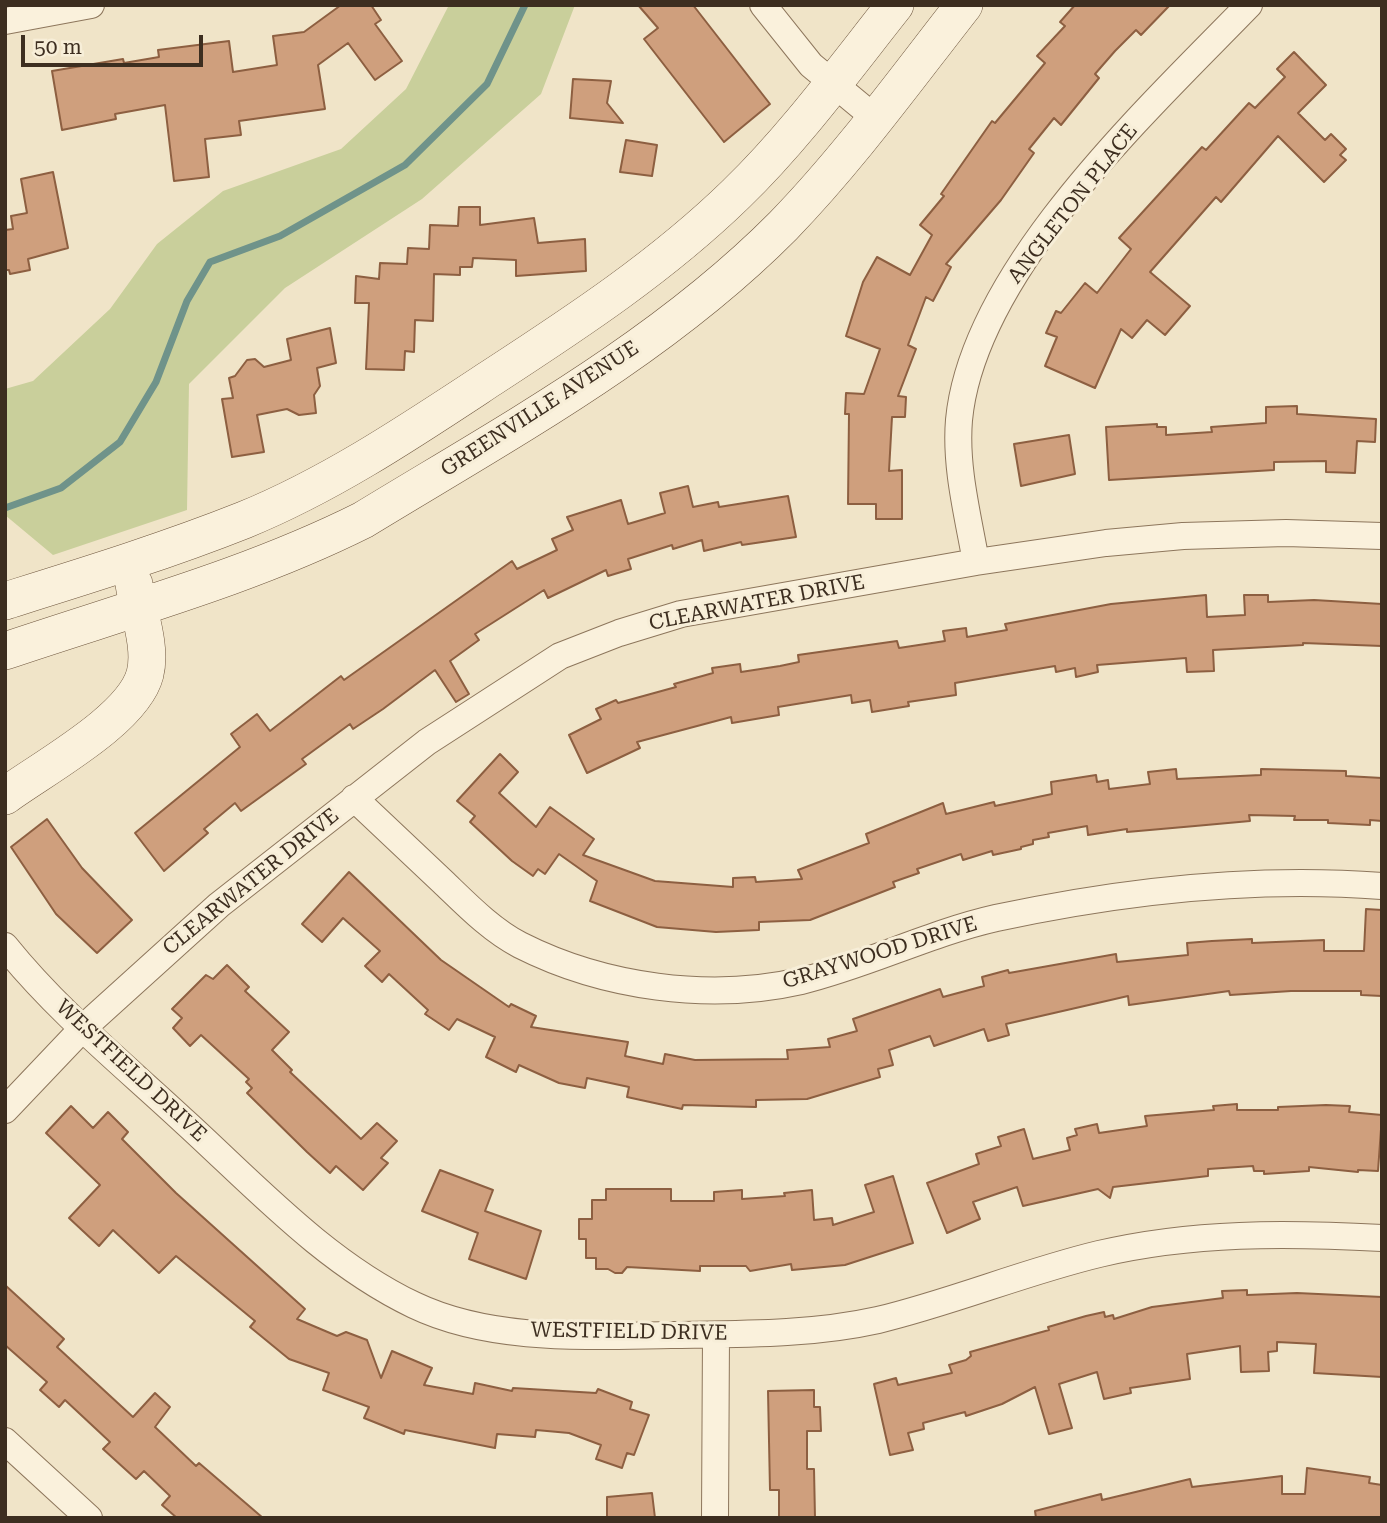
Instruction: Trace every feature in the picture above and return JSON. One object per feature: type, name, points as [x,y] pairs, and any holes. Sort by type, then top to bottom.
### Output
[{"type":"main road","points":[[5,601],[130,562],[246,519],[317,486],[430,418],[597,309],[680,246],[738,193],[832,84],[895,5]]},
{"type":"main road","name":"GREENVILLE AVENUE","points":[[5,651],[215,583],[330,536],[363,520],[596,377],[671,324],[783,225],[875,118],[964,5]]},
{"type":"main road","points":[[5,796],[114,720],[132,699],[145,674],[144,640],[130,562]]},
{"type":"street","points":[[5,21],[91,5]]},
{"type":"street","points":[[763,5],[811,65],[875,118]]},
{"type":"street","name":"ANGLETON PLACE","points":[[976,562],[960,467],[959,422],[974,354],[990,316],[1010,281],[1095,169],[1150,107],[1249,5]]},
{"type":"street","name":"CLEARWATER DRIVE","points":[[5,1110],[83,1028],[219,905],[354,798],[491,699],[560,656],[619,633],[681,614],[976,562],[1106,543],[1183,536],[1286,533],[1382,536]]},
{"type":"street","name":"GRAYWOOD DRIVE","points":[[354,798],[475,912],[517,944],[569,967],[629,982],[682,988],[741,991],[801,980],[993,919],[1113,896],[1219,886],[1327,881],[1382,886]]},
{"type":"street","name":"WESTFIELD DRIVE","points":[[5,946],[83,1028],[314,1241],[366,1279],[416,1307],[480,1325],[551,1336],[716,1335],[816,1330],[932,1306],[1098,1254],[1176,1238],[1287,1233],[1382,1238]]},
{"type":"street","points":[[715,1518],[716,1335]]},
{"type":"street","points":[[5,1441],[89,1518]]},
{"type":"green space","points":[[449,5],[575,5],[541,94],[422,199],[285,288],[189,384],[187,510],[53,555],[5,515],[5,389],[33,381],[110,309],[157,244],[223,191],[341,149],[406,89]]},
{"type":"building","points":[[341,5],[371,5],[381,20],[375,24],[402,61],[375,80],[348,43],[318,65],[325,109],[239,121],[241,135],[205,139],[209,177],[174,181],[165,105],[115,114],[116,119],[62,130],[52,71],[123,59],[124,63],[159,57],[158,50],[229,41],[233,72],[277,65],[273,36],[304,32]]},
{"type":"building","points":[[638,5],[693,5],[770,104],[724,142],[644,39],[658,28]]},
{"type":"building","points":[[1075,5],[1170,5],[1141,35],[1136,30],[1115,51],[1095,74],[1099,78],[1061,125],[1054,118],[1029,149],[1034,153],[1001,200],[946,264],[951,267],[933,301],[926,297],[908,345],[916,349],[898,396],[906,397],[905,417],[892,417],[889,471],[902,470],[902,519],[876,519],[876,504],[848,504],[849,414],[845,414],[846,393],[864,394],[880,349],[846,336],[863,282],[877,257],[910,275],[932,235],[920,225],[944,196],[941,194],[992,121],[995,123],[1045,63],[1037,56],[1065,26],[1060,22]]},
{"type":"building","points":[[1294,52],[1326,85],[1298,113],[1325,140],[1331,134],[1346,149],[1340,155],[1346,160],[1324,182],[1278,136],[1221,202],[1216,197],[1150,272],[1190,306],[1165,335],[1147,320],[1132,338],[1121,329],[1095,388],[1045,366],[1057,337],[1046,333],[1056,311],[1061,313],[1085,283],[1097,293],[1131,249],[1119,238],[1202,147],[1206,150],[1249,103],[1255,108],[1285,77],[1277,69]]},
{"type":"building","points":[[573,79],[611,81],[607,103],[623,123],[570,118]]},
{"type":"building","points":[[626,140],[657,145],[652,176],[620,172]]},
{"type":"building","points":[[53,172],[68,248],[28,259],[30,270],[10,274],[9,270],[5,270],[5,230],[13,229],[11,216],[27,213],[21,179]]},
{"type":"building","points":[[459,207],[480,207],[480,225],[534,218],[538,243],[585,239],[586,271],[516,276],[516,260],[473,258],[472,267],[460,267],[460,275],[434,274],[433,321],[415,320],[414,352],[405,351],[404,370],[366,369],[369,303],[355,303],[356,276],[379,279],[380,263],[407,264],[408,248],[429,249],[430,225],[458,226]]},
{"type":"building","points":[[330,328],[336,363],[317,368],[320,386],[314,395],[316,413],[299,415],[287,409],[257,415],[264,452],[232,457],[222,399],[233,398],[229,378],[235,376],[247,360],[255,359],[264,367],[291,360],[287,339]]},
{"type":"building","points":[[1297,406],[1297,414],[1376,419],[1375,442],[1357,441],[1355,473],[1326,472],[1326,461],[1274,462],[1274,470],[1109,480],[1106,427],[1157,424],[1157,427],[1166,427],[1166,435],[1212,432],[1211,427],[1266,423],[1266,407]]},
{"type":"building","points":[[1069,435],[1075,474],[1021,486],[1014,444]]},
{"type":"building","points":[[688,486],[693,507],[718,502],[719,507],[788,496],[796,537],[742,545],[741,542],[704,551],[702,540],[673,549],[672,545],[628,559],[631,569],[608,576],[606,570],[548,598],[544,590],[475,634],[479,640],[450,661],[469,694],[456,702],[435,670],[353,729],[350,724],[302,759],[306,764],[241,811],[235,803],[204,829],[208,833],[164,871],[135,833],[240,747],[231,734],[257,714],[270,731],[341,676],[344,680],[512,561],[517,569],[557,550],[552,539],[573,530],[567,517],[621,500],[628,524],[665,513],[660,493]]},
{"type":"building","points":[[1206,595],[1207,617],[1245,615],[1244,595],[1268,595],[1268,602],[1314,600],[1382,604],[1382,646],[1303,643],[1213,650],[1214,671],[1187,672],[1186,658],[1097,665],[1098,672],[1076,677],[1075,668],[1056,672],[1055,666],[955,683],[956,695],[908,702],[909,706],[872,712],[870,700],[852,703],[851,695],[778,707],[779,715],[732,723],[731,717],[637,742],[640,748],[587,773],[569,735],[601,719],[596,709],[616,700],[618,703],[676,687],[674,684],[713,673],[712,668],[740,664],[741,672],[799,662],[798,655],[897,641],[899,648],[945,641],[943,631],[966,628],[967,637],[1007,630],[1005,624],[1111,604]]},
{"type":"building","points":[[500,754],[518,772],[499,793],[536,827],[550,807],[594,839],[583,855],[655,881],[733,887],[733,878],[755,877],[756,882],[802,879],[798,870],[869,843],[866,834],[943,803],[946,814],[994,802],[995,806],[1052,794],[1051,782],[1096,775],[1097,782],[1108,780],[1109,789],[1150,784],[1148,772],[1176,769],[1177,779],[1261,775],[1261,769],[1346,771],[1346,776],[1382,778],[1382,821],[1370,820],[1370,825],[1328,823],[1328,820],[1294,820],[1295,816],[1249,815],[1250,821],[1127,832],[1127,829],[1088,835],[1087,826],[1048,833],[1049,837],[1033,840],[1033,844],[1021,849],[993,855],[992,851],[963,860],[961,854],[917,869],[919,873],[893,882],[895,887],[810,920],[759,922],[759,930],[716,932],[657,927],[590,901],[597,881],[559,854],[545,874],[538,869],[533,876],[512,861],[470,822],[475,816],[457,801]]},
{"type":"building","points":[[47,819],[82,868],[132,920],[97,953],[56,914],[11,847]]},
{"type":"building","points":[[349,872],[441,960],[509,1007],[511,1004],[536,1016],[531,1027],[628,1042],[625,1056],[663,1064],[665,1054],[695,1060],[788,1059],[787,1050],[830,1047],[828,1039],[857,1031],[853,1019],[940,989],[943,997],[984,986],[982,977],[1008,970],[1009,973],[1116,954],[1117,962],[1188,955],[1187,943],[1212,941],[1252,939],[1252,943],[1324,940],[1324,951],[1364,951],[1366,909],[1382,910],[1382,996],[1361,995],[1361,991],[1291,991],[1230,995],[1229,991],[1129,1005],[1128,996],[1006,1024],[1009,1035],[988,1041],[984,1029],[934,1046],[930,1036],[889,1050],[893,1065],[878,1069],[880,1077],[807,1099],[756,1100],[756,1107],[683,1105],[682,1109],[627,1097],[629,1087],[587,1078],[585,1088],[559,1083],[519,1065],[516,1072],[486,1057],[495,1037],[457,1019],[449,1030],[425,1014],[428,1010],[389,974],[382,982],[365,966],[380,951],[343,918],[322,942],[302,924]]},
{"type":"building","points":[[227,965],[249,987],[245,991],[289,1032],[272,1050],[292,1070],[290,1072],[361,1139],[377,1123],[397,1141],[381,1158],[388,1163],[363,1190],[336,1166],[330,1173],[307,1152],[247,1093],[252,1088],[246,1082],[249,1079],[201,1035],[190,1046],[173,1028],[182,1018],[172,1009],[206,975],[213,979]]},
{"type":"building","points":[[1237,1104],[1237,1110],[1350,1106],[1349,1112],[1382,1115],[1378,1171],[1358,1172],[1309,1167],[1309,1171],[1264,1174],[1264,1171],[1254,1171],[1253,1166],[1208,1169],[1208,1176],[1113,1187],[1110,1198],[1098,1189],[1023,1206],[1017,1187],[973,1202],[980,1219],[947,1233],[927,1183],[979,1164],[976,1154],[1001,1146],[998,1137],[1024,1129],[1033,1159],[1070,1150],[1067,1138],[1077,1135],[1075,1129],[1097,1124],[1099,1133],[1147,1126],[1145,1116],[1214,1110],[1213,1106]]},
{"type":"building","points":[[71,1106],[93,1128],[108,1112],[128,1132],[122,1139],[176,1193],[305,1309],[297,1319],[337,1336],[346,1332],[367,1340],[381,1378],[392,1351],[432,1368],[424,1385],[473,1394],[475,1383],[512,1391],[513,1388],[596,1393],[598,1389],[632,1402],[630,1409],[649,1415],[634,1455],[627,1453],[622,1468],[596,1459],[601,1445],[569,1433],[536,1430],[535,1437],[497,1434],[495,1448],[405,1430],[404,1434],[364,1418],[369,1407],[323,1390],[329,1373],[289,1359],[250,1327],[255,1321],[176,1256],[159,1273],[113,1230],[99,1246],[69,1218],[100,1185],[46,1133]]},
{"type":"building","points":[[440,1170],[493,1190],[485,1211],[541,1231],[526,1279],[469,1259],[478,1233],[422,1211]]},
{"type":"building","points":[[893,1176],[913,1243],[845,1265],[792,1270],[791,1264],[750,1271],[746,1266],[700,1266],[700,1271],[627,1267],[622,1273],[615,1273],[608,1269],[596,1269],[596,1258],[586,1258],[586,1239],[579,1239],[579,1219],[592,1219],[592,1200],[606,1200],[606,1189],[671,1189],[671,1201],[714,1201],[714,1192],[742,1190],[742,1199],[785,1196],[784,1193],[812,1190],[814,1220],[832,1218],[833,1225],[874,1212],[865,1185]]},
{"type":"building","points":[[5,1285],[64,1339],[57,1347],[133,1417],[155,1393],[170,1407],[155,1427],[196,1466],[199,1463],[263,1518],[177,1518],[162,1505],[170,1496],[144,1471],[136,1479],[103,1449],[110,1442],[65,1400],[59,1407],[40,1390],[47,1382],[5,1345]]},
{"type":"building","points":[[1247,1290],[1247,1295],[1297,1293],[1382,1297],[1382,1377],[1314,1373],[1316,1344],[1277,1342],[1277,1351],[1268,1352],[1269,1371],[1241,1372],[1240,1346],[1187,1354],[1190,1379],[1130,1388],[1131,1393],[1104,1399],[1097,1372],[1059,1384],[1072,1428],[1049,1434],[1035,1387],[1002,1404],[966,1416],[965,1412],[923,1423],[924,1429],[908,1433],[913,1450],[890,1455],[874,1384],[896,1378],[898,1385],[952,1373],[949,1365],[966,1360],[971,1356],[970,1352],[1049,1330],[1048,1327],[1086,1316],[1104,1312],[1105,1317],[1113,1315],[1114,1319],[1152,1307],[1223,1298],[1222,1291]]},
{"type":"building","points":[[814,1390],[814,1407],[820,1407],[821,1431],[807,1431],[807,1469],[814,1469],[815,1518],[779,1518],[779,1490],[770,1490],[768,1391]]},
{"type":"building","points":[[1307,1468],[1370,1477],[1369,1483],[1382,1485],[1382,1518],[1036,1518],[1035,1511],[1101,1494],[1102,1500],[1190,1479],[1192,1487],[1282,1476],[1282,1494],[1305,1494]]},
{"type":"building","points":[[652,1493],[655,1518],[607,1518],[607,1497]]},
{"type":"waterway","points":[[5,508],[61,488],[120,442],[156,382],[187,301],[210,262],[280,236],[405,165],[487,84],[525,5]]}]
